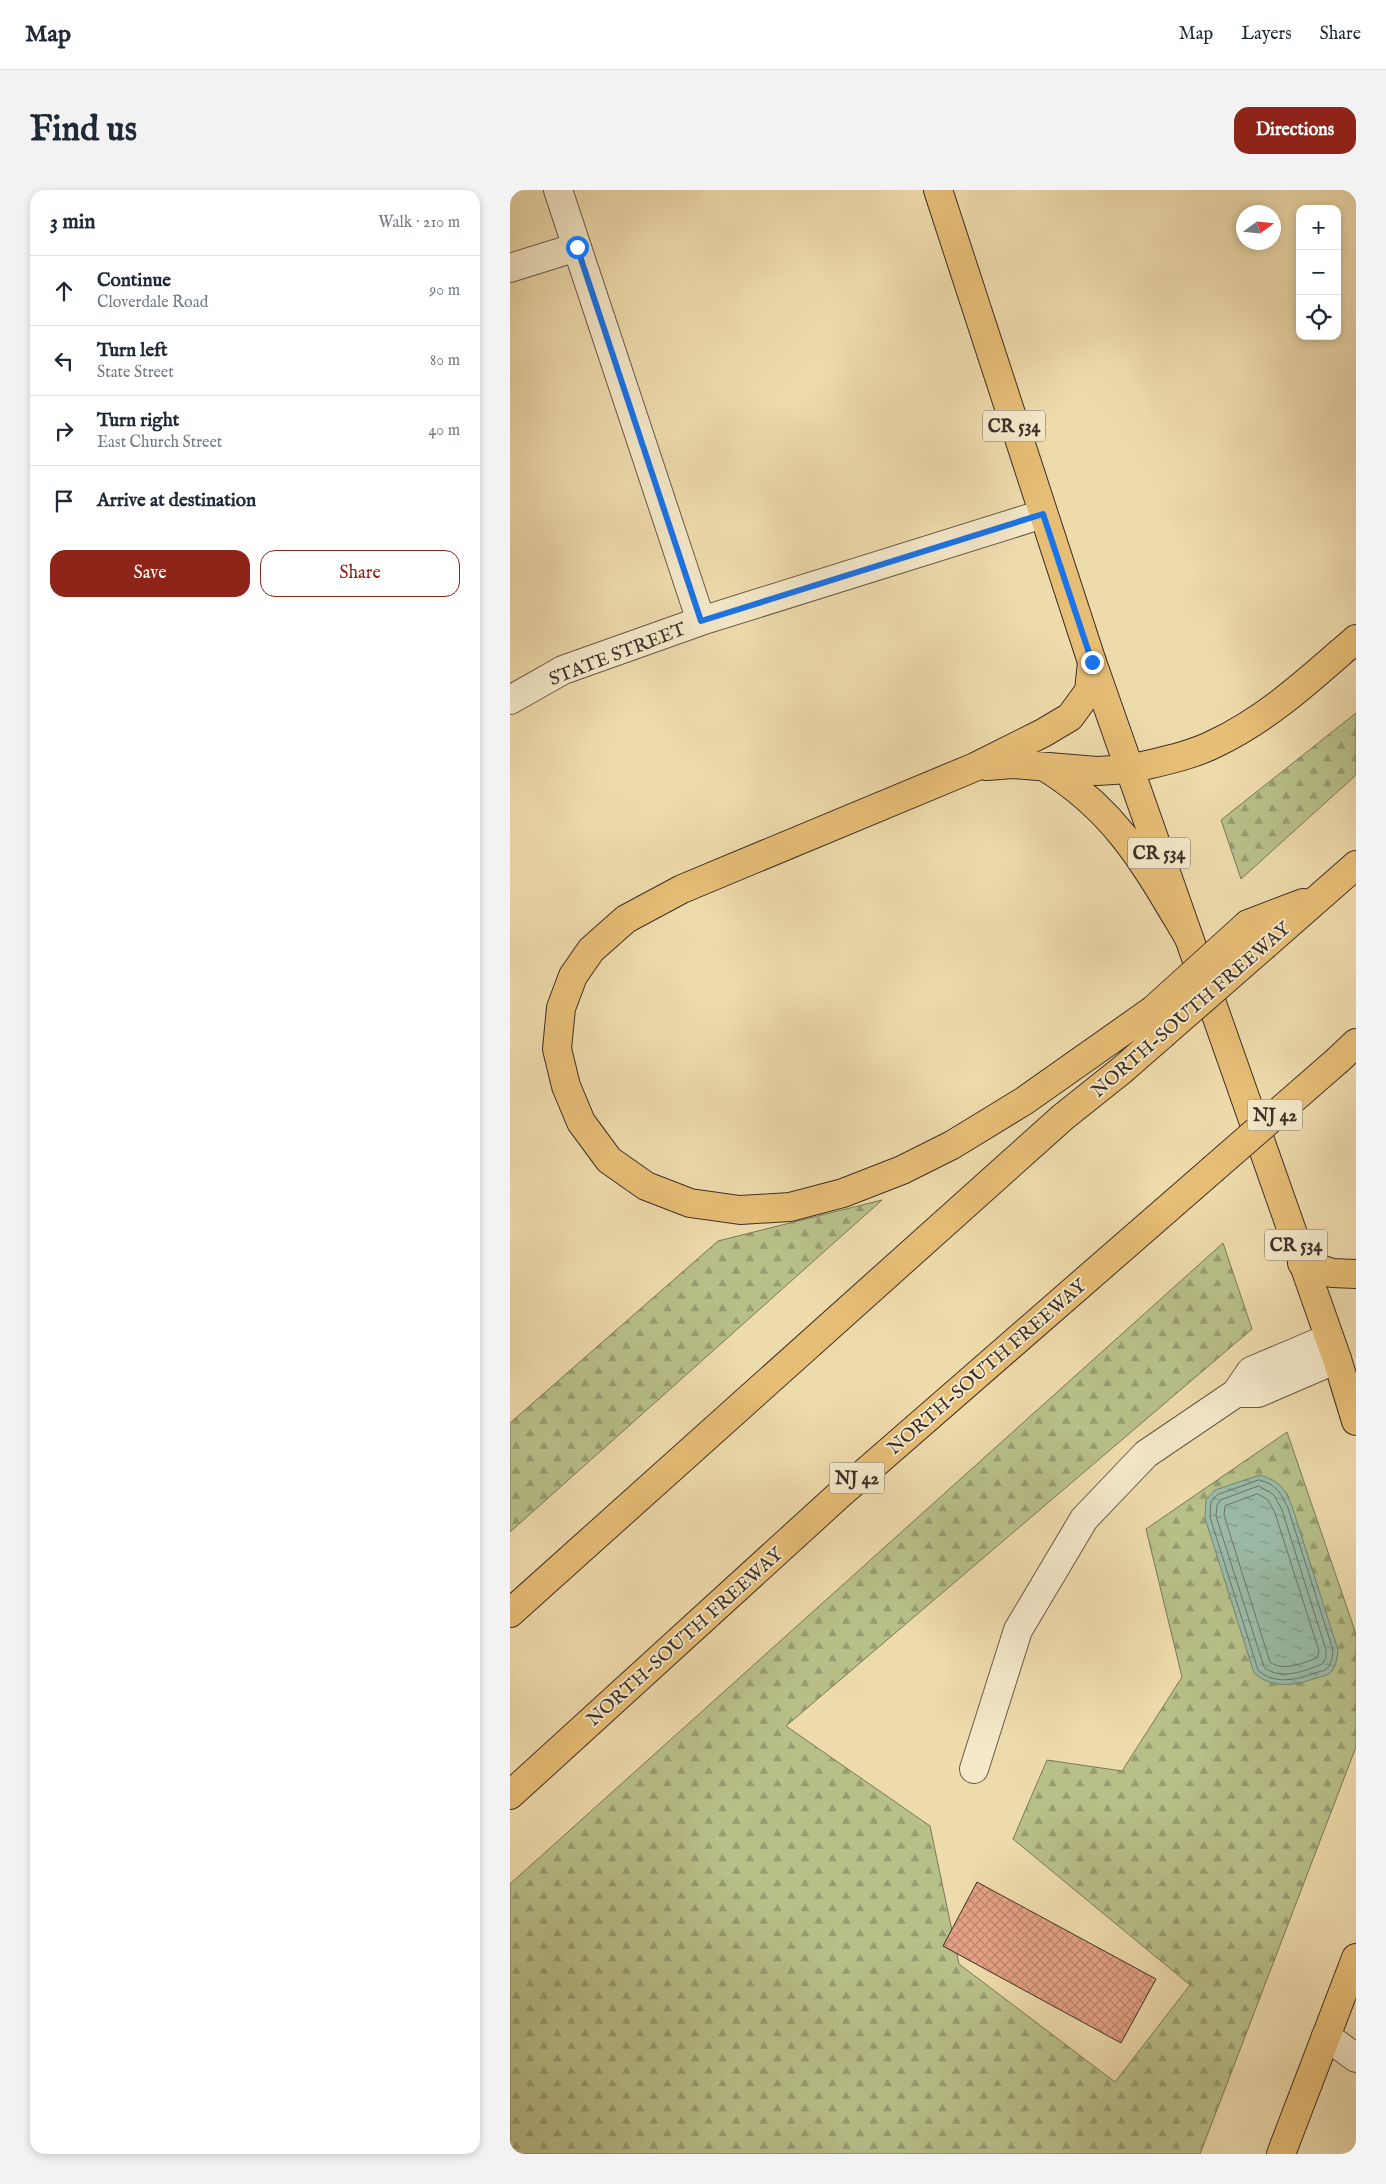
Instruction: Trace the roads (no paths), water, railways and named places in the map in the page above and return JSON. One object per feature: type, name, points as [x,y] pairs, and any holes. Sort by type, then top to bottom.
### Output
[{"type":"main road","name":"CR 534","points":[[938,190],[1092,662],[1333,1349],[1356,1421]]},
{"type":"main road","points":[[975,767],[1013,764],[1097,771],[1130,768],[1174,759],[1213,745],[1256,722],[1296,692],[1356,639]]},
{"type":"main road","points":[[1092,662],[1089,691],[1070,717],[1019,746],[975,767],[682,888],[626,918],[592,950],[573,976],[561,1008],[557,1049],[566,1086],[581,1122],[608,1160],[646,1186],[698,1204],[740,1210],[790,1207],[843,1193],[902,1170],[952,1146],[1024,1101],[1153,1010],[1248,924],[1321,896]]},
{"type":"main road","points":[[1044,767],[1070,782],[1087,796],[1116,826],[1146,867],[1189,938]]},
{"type":"main road","name":"NORTH-SOUTH FREEWAY","points":[[510,1614],[1062,1117],[1162,1036],[1356,865]]},
{"type":"main road","name":"NORTH-SOUTH FREEWAY","points":[[510,1795],[839,1495],[1347,1051]]},
{"type":"main road","points":[[1302,1263],[1332,1273],[1356,1274]]},
{"type":"main road","points":[[1281,2154],[1356,1958]]},
{"type":"street","points":[[558,190],[701,621]]},
{"type":"street","points":[[510,268],[577,247]]},
{"type":"street","name":"STATE STREET","points":[[510,700],[563,670],[701,621],[1043,514]]},
{"type":"street","points":[[974,1769],[1018,1630],[1084,1519],[1146,1454],[1236,1394],[1258,1394],[1333,1349]]},
{"type":"street","points":[[1326,2036],[1356,2058]]},
{"type":"water","points":[[1260,1475],[1281,1486],[1292,1506],[1338,1650],[1337,1659],[1331,1672],[1300,1683],[1276,1684],[1254,1673],[1205,1518],[1206,1500],[1215,1490]]}]
